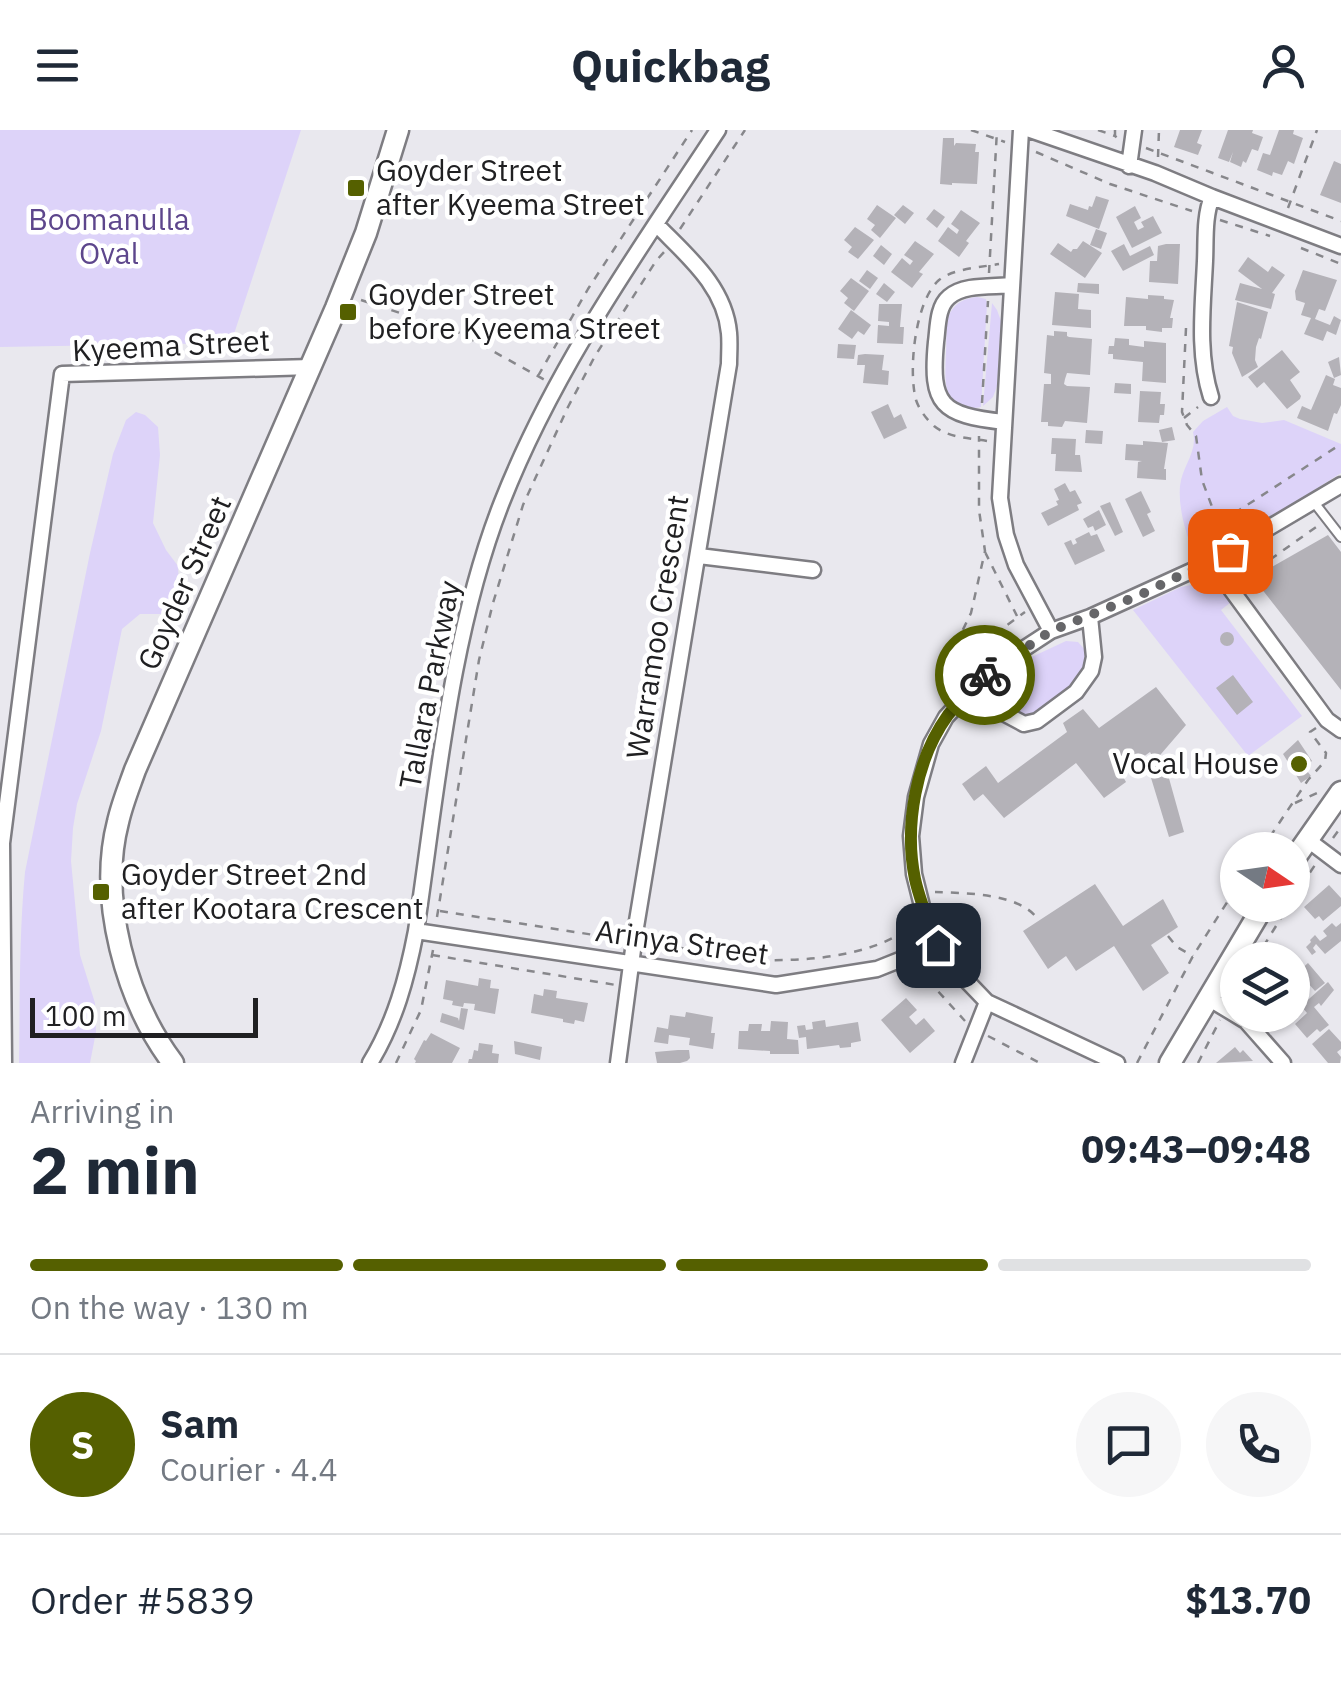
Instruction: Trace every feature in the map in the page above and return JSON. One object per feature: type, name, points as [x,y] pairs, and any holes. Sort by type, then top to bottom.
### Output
[{"type":"street","name":"Goyder Street","points":[[173,1063],[136,999],[122,953],[111,873],[117,824],[135,770],[312,367],[366,233],[398,130]]},
{"type":"street","name":"Tallara Parkway","points":[[370,1063],[393,1020],[407,976],[458,652],[502,502],[587,328],[718,130]]},
{"type":"street","points":[[1030,130],[1156,173],[1341,246]]},
{"type":"street","points":[[1129,166],[1133,137]]},
{"type":"street","points":[[1020,138],[1000,498],[1016,565],[1051,631]]},
{"type":"street","points":[[1211,397],[1202,346],[1212,197]]},
{"type":"street","name":"Warramoo Crescent","points":[[618,1063],[630,964],[729,364],[729,329],[717,294],[701,270],[656,224]]},
{"type":"street","points":[[1004,422],[962,414],[947,405],[936,393],[933,376],[939,314],[949,296],[968,289],[1011,285]]},
{"type":"street","name":"Kyeema Street","points":[[4,1063],[2,843],[62,374],[312,367]]},
{"type":"street","points":[[1117,1063],[987,1002],[938,945],[914,874],[911,836],[931,744],[946,717],[987,673],[1051,631],[1210,562],[1341,485]]},
{"type":"street","points":[[699,556],[814,570]]},
{"type":"street","points":[[1210,562],[1327,720],[1341,730]]},
{"type":"street","points":[[966,694],[1024,724],[1037,722],[1076,692],[1090,671],[1094,657],[1090,617]]},
{"type":"street","points":[[1310,849],[1316,845],[1341,792]]},
{"type":"street","points":[[1316,845],[1341,865]]},
{"type":"street","points":[[1170,1063],[1217,1003],[1256,922]]},
{"type":"street","name":"Arinya Street","points":[[416,931],[776,985],[860,972],[938,945]]},
{"type":"street","points":[[963,1063],[987,1002]]},
{"type":"street","points":[[1217,1003],[1246,1021],[1283,1063]]},
{"type":"lane","points":[[1313,502],[1341,537]]},
{"type":"path","points":[[360,300],[460,332],[538,376],[588,288],[692,130]]},
{"type":"path","points":[[396,1063],[421,1010],[479,660],[492,603],[523,506],[596,356],[745,130]]},
{"type":"path","points":[[971,130],[996,139],[1020,138],[1110,184],[1276,238],[1317,130]]},
{"type":"path","points":[[998,130],[980,419],[979,510],[985,552],[1017,618]]},
{"type":"path","points":[[1098,130],[1133,137],[1158,151],[1341,221]]},
{"type":"path","points":[[1114,136],[1115,130]]},
{"type":"path","points":[[1292,244],[1341,264]]},
{"type":"path","points":[[1187,316],[1182,412],[1196,436],[1202,480],[1230,551]]},
{"type":"path","points":[[1184,418],[1211,397]]},
{"type":"path","points":[[1218,524],[1341,444]]},
{"type":"path","points":[[1238,582],[1327,520]]},
{"type":"path","points":[[985,552],[972,613],[942,673],[1036,604]]},
{"type":"path","points":[[1273,832],[1325,760],[1326,752],[1310,732]]},
{"type":"path","points":[[1292,804],[1317,793]]},
{"type":"path","points":[[1310,859],[1316,845]]},
{"type":"path","points":[[919,894],[969,893],[998,898],[1020,904],[1037,918]]},
{"type":"path","points":[[438,910],[781,961],[847,952],[887,942],[900,934],[915,966],[976,1032],[1040,1063]]},
{"type":"path","points":[[1136,1063],[1220,913]]},
{"type":"path","points":[[1168,936],[1193,956]]},
{"type":"path","points":[[432,955],[627,987]]},
{"type":"path","points":[[1198,1063],[1217,1003]]},
{"type":"green space","name":"Boomanulla Oval","points":[[0,130],[301,130],[231,343],[0,347]]},
{"type":"green space","points":[[977,297],[986,299],[987,304],[981,407],[968,408],[952,401],[948,393],[947,327],[955,306]]},
{"type":"green space","points":[[992,303],[1001,321],[997,386],[993,397],[983,406]]},
{"type":"green space","points":[[1227,407],[1240,419],[1262,423],[1284,420],[1341,444],[1341,473],[1195,558],[1182,514],[1181,479],[1193,446],[1193,432]]},
{"type":"green space","points":[[136,412],[158,427],[160,455],[153,523],[178,566],[179,586],[161,614],[140,614],[122,629],[101,731],[77,804],[71,861],[80,955],[95,1003],[96,1032],[90,1063],[19,1063],[25,872],[113,454],[126,420]]},
{"type":"green space","points":[[1201,583],[1215,587],[1231,602],[1221,610],[1302,716],[1248,756],[1133,610],[1181,587]]},
{"type":"green space","points":[[1066,641],[1078,642],[1086,651],[1085,671],[1079,683],[1034,715],[1015,714],[1001,707],[994,692],[997,679],[1021,662]]},
{"type":"building","points":[[1180,130],[1202,130],[1198,155],[1174,147]]},
{"type":"building","points":[[1228,130],[1253,130],[1252,133],[1263,137],[1258,151],[1252,149],[1241,167],[1230,162],[1233,152],[1229,162],[1218,158]]},
{"type":"building","points":[[1279,130],[1294,130],[1293,134],[1303,138],[1294,164],[1288,161],[1282,175],[1273,172],[1272,176],[1257,170],[1263,153],[1270,155]]},
{"type":"building","points":[[943,138],[954,138],[954,146],[976,144],[977,184],[940,184]]},
{"type":"building","points":[[1334,161],[1341,164],[1341,203],[1320,195]]},
{"type":"building","points":[[1096,196],[1109,200],[1099,229],[1066,216],[1070,204],[1088,210]]},
{"type":"building","points":[[877,205],[896,218],[880,238],[871,230],[875,225],[867,219]]},
{"type":"building","points":[[903,205],[914,213],[905,224],[894,215]]},
{"type":"building","points":[[1135,206],[1141,218],[1134,222],[1138,230],[1144,227],[1141,222],[1153,216],[1162,233],[1132,248],[1116,217]]},
{"type":"building","points":[[934,209],[945,217],[937,228],[926,219]]},
{"type":"building","points":[[961,210],[980,223],[959,257],[938,241],[948,227],[957,234],[959,230],[951,224]]},
{"type":"building","points":[[855,227],[874,240],[858,259],[848,252],[852,247],[844,240]]},
{"type":"building","points":[[1096,229],[1107,233],[1101,249],[1090,245]]},
{"type":"building","points":[[915,241],[934,254],[912,288],[891,272],[902,258],[910,265],[913,261],[904,255]]},
{"type":"building","points":[[1083,241],[1102,253],[1085,278],[1050,254],[1058,243],[1071,252]]},
{"type":"building","points":[[1124,244],[1130,256],[1150,246],[1154,255],[1123,271],[1111,251]]},
{"type":"building","points":[[1180,244],[1178,284],[1149,282],[1150,261],[1157,261],[1158,246]]},
{"type":"building","points":[[881,245],[892,254],[884,265],[873,256]]},
{"type":"building","points":[[1248,257],[1268,272],[1272,266],[1285,275],[1272,293],[1275,294],[1271,309],[1235,300],[1240,283],[1262,289],[1238,271]]},
{"type":"building","points":[[867,270],[878,278],[870,289],[859,281]]},
{"type":"building","points":[[1303,270],[1337,280],[1325,311],[1319,309],[1315,319],[1330,325],[1334,316],[1341,320],[1336,335],[1327,331],[1323,341],[1304,334],[1311,318],[1301,315],[1305,303],[1296,300],[1295,291]]},
{"type":"building","points":[[851,278],[869,291],[854,311],[844,303],[848,298],[840,291]]},
{"type":"building","points":[[884,283],[895,292],[887,302],[876,294]]},
{"type":"building","points":[[1078,283],[1099,284],[1099,294],[1077,292]]},
{"type":"building","points":[[1055,292],[1079,294],[1078,309],[1091,310],[1091,328],[1052,325]]},
{"type":"building","points":[[1148,295],[1174,300],[1172,328],[1162,328],[1162,332],[1146,330],[1146,326],[1124,326],[1126,297],[1148,299]]},
{"type":"building","points":[[1237,302],[1268,312],[1256,347],[1258,367],[1242,377],[1233,347],[1229,346]]},
{"type":"building","points":[[879,304],[902,304],[903,344],[877,343],[878,325],[889,326],[889,322],[878,321]]},
{"type":"building","points":[[851,310],[871,325],[864,335],[858,331],[852,339],[838,329]]},
{"type":"building","points":[[1054,331],[1092,339],[1090,375],[1067,373],[1064,384],[1090,387],[1087,423],[1065,421],[1062,427],[1041,422],[1044,384],[1051,384],[1051,374],[1044,373],[1047,335],[1054,336]]},
{"type":"building","points":[[1115,338],[1129,339],[1129,345],[1144,347],[1144,341],[1166,343],[1166,383],[1142,381],[1143,362],[1113,359],[1113,354],[1108,354]]},
{"type":"building","points":[[838,344],[856,345],[854,359],[837,358]]},
{"type":"building","points":[[1282,350],[1300,372],[1290,380],[1300,399],[1287,409],[1264,382],[1257,388],[1248,377]]},
{"type":"building","points":[[858,355],[884,355],[882,370],[889,371],[888,385],[863,383],[865,365],[857,365]]},
{"type":"building","points":[[1339,357],[1341,375],[1334,378],[1328,362]]},
{"type":"building","points":[[1326,375],[1341,388],[1341,405],[1328,431],[1297,418],[1302,406],[1311,410]]},
{"type":"building","points":[[1115,383],[1131,384],[1131,394],[1114,393]]},
{"type":"building","points":[[1140,391],[1161,392],[1160,404],[1165,404],[1159,423],[1138,422]]},
{"type":"building","points":[[888,404],[894,418],[901,414],[907,428],[884,439],[871,412]]},
{"type":"building","points":[[1172,427],[1175,440],[1162,442],[1159,430]]},
{"type":"building","points":[[1086,430],[1103,431],[1102,444],[1085,443]]},
{"type":"building","points":[[1052,438],[1076,439],[1075,455],[1080,455],[1082,472],[1055,471]]},
{"type":"building","points":[[1143,441],[1168,443],[1166,480],[1137,478],[1138,462],[1142,461],[1125,460],[1126,444],[1143,445]]},
{"type":"building","points":[[1065,483],[1070,492],[1075,490],[1082,503],[1077,505],[1079,510],[1048,526],[1041,513],[1058,505],[1054,489]]},
{"type":"building","points":[[1141,491],[1155,531],[1143,537],[1125,499]]},
{"type":"building","points":[[1110,502],[1123,532],[1115,536],[1100,506]]},
{"type":"building","points":[[1099,510],[1106,525],[1095,531],[1083,519]]},
{"type":"building","points":[[1089,532],[1091,536],[1097,534],[1105,551],[1075,565],[1064,543],[1071,540],[1073,545],[1077,543],[1075,539]]},
{"type":"building","points":[[1328,535],[1341,552],[1341,690],[1261,588],[1263,572]]},
{"type":"building","points":[[1227,632],[1234,639],[1227,646],[1220,639]]},
{"type":"building","points":[[1233,675],[1253,702],[1237,715],[1216,688]]},
{"type":"building","points":[[1156,687],[1186,725],[1155,761],[1150,752],[1121,773],[1126,782],[1104,798],[1076,763],[1004,818],[983,794],[974,801],[962,784],[986,766],[998,783],[1067,732],[1063,723],[1083,709],[1099,728]]},
{"type":"building","name":"Vocal House","points":[[1298,740],[1312,761],[1304,767],[1311,776],[1301,783],[1283,754]]},
{"type":"building","points":[[1165,764],[1184,832],[1169,837],[1148,768]]},
{"type":"building","points":[[1095,884],[1123,926],[1163,899],[1178,927],[1151,945],[1169,973],[1143,991],[1114,946],[1076,971],[1066,956],[1048,969],[1023,931]]},
{"type":"building","points":[[1329,885],[1341,898],[1341,906],[1323,921],[1310,914],[1310,902]]},
{"type":"building","points":[[1332,923],[1336,927],[1341,923],[1341,941],[1325,954],[1316,944],[1312,955],[1310,940],[1315,935],[1320,941],[1327,936],[1323,931]]},
{"type":"building","points":[[1310,965],[1325,983],[1315,991],[1310,985]]},
{"type":"building","points":[[479,978],[491,980],[490,988],[499,989],[495,1014],[474,1010],[475,1004],[464,1003],[463,1007],[443,999],[446,980],[478,986]]},
{"type":"building","points":[[1328,982],[1334,990],[1321,1006],[1319,1003],[1314,1007],[1329,1025],[1307,1038],[1302,1032],[1310,1032],[1310,998]]},
{"type":"building","points":[[544,989],[557,991],[556,998],[588,1003],[584,1022],[575,1020],[574,1024],[531,1013],[534,994],[543,996]]},
{"type":"building","points":[[906,998],[917,1010],[909,1017],[916,1025],[924,1018],[935,1031],[910,1053],[881,1020]]},
{"type":"building","points":[[461,1008],[468,1009],[464,1030],[440,1022],[442,1013],[459,1021]]},
{"type":"building","points":[[686,1012],[713,1017],[713,1049],[689,1045],[690,1038],[669,1035],[668,1044],[654,1042],[657,1027],[668,1029],[670,1015],[685,1017]]},
{"type":"building","points":[[825,1020],[826,1027],[858,1022],[861,1041],[851,1043],[851,1047],[807,1049],[806,1037],[799,1038],[797,1026],[813,1029],[812,1022]]},
{"type":"building","points":[[771,1021],[788,1022],[787,1039],[798,1040],[799,1054],[738,1049],[739,1031],[748,1031],[749,1024],[762,1024],[761,1031],[770,1031]]},
{"type":"building","points":[[1329,1029],[1341,1042],[1337,1052],[1340,1063],[1328,1063],[1312,1044]]},
{"type":"building","points":[[431,1033],[460,1048],[452,1063],[415,1063]]},
{"type":"building","points":[[514,1041],[542,1047],[540,1060],[515,1054]]},
{"type":"building","points":[[479,1043],[493,1045],[492,1053],[499,1054],[498,1063],[468,1063]]},
{"type":"building","points":[[1235,1047],[1253,1061],[1216,1063]]},
{"type":"building","points":[[689,1050],[687,1061],[657,1063],[655,1052]]},
{"type":"way so far","points":[[985,675],[1051,631],[1140,595],[1230,551]]},
{"type":"place","name":"Goyder Street after Kyeema Street","points":[[356,188]]},
{"type":"place","name":"Goyder Street before Kyeema Street","points":[[348,312]]},
{"type":"place","name":"Vocal House","points":[[1299,764]]},
{"type":"place","name":"Goyder Street 2nd after Kootara Crescent","points":[[101,892]]},
{"type":"route","points":[[938,945],[914,874],[911,836],[916,797],[931,744],[946,717],[985,675]]}]
